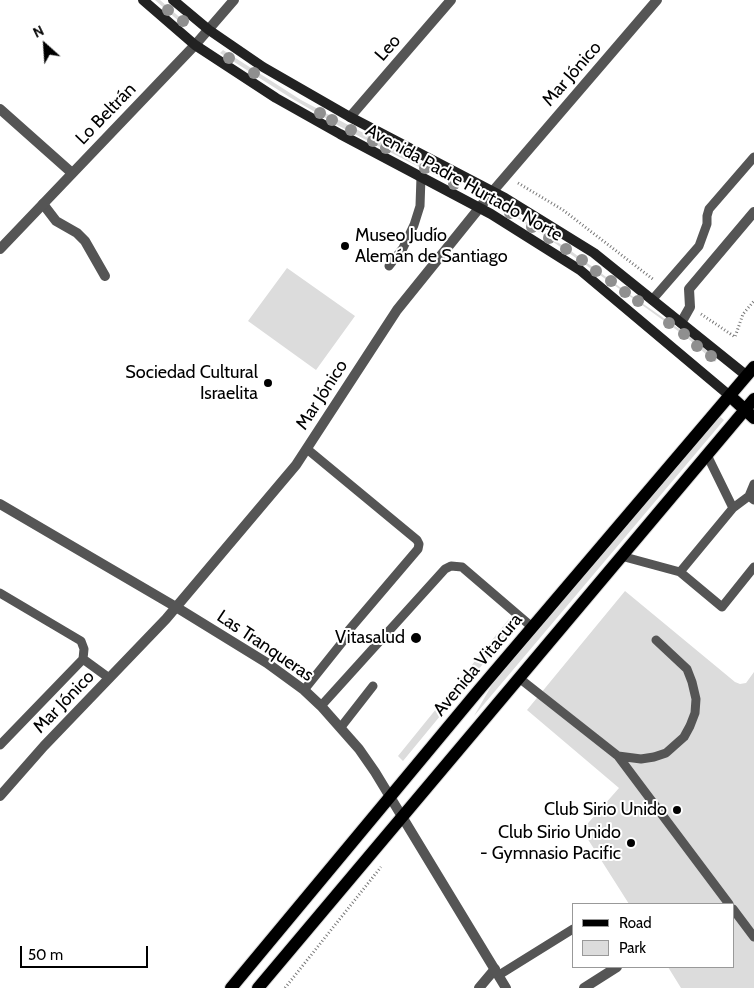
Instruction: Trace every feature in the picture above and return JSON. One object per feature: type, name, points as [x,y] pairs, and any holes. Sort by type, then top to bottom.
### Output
[{"type":"main road","name":"Avenida Padre Hurtado Norte","points":[[143,0],[195,45],[276,98],[480,208],[580,270],[749,414]]},
{"type":"main road","name":"Avenida Padre Hurtado Norte","points":[[173,0],[209,30],[263,67],[350,117],[493,191],[594,253],[682,324],[752,375]]},
{"type":"main road","name":"Avenida Vitacura","points":[[231,988],[532,627],[730,396],[752,375]]},
{"type":"main road","points":[[258,988],[707,455],[749,414],[754,398]]},
{"type":"street","name":"Lo Beltrán","points":[[0,249],[195,45],[234,0]]},
{"type":"street","name":"Leo","points":[[350,117],[451,0]]},
{"type":"street","name":"Mar Jónico","points":[[0,796],[44,746],[176,607],[289,472],[307,449],[397,310],[493,191],[657,0]]},
{"type":"street","points":[[0,109],[72,173]]},
{"type":"street","points":[[43,204],[56,221],[77,233],[85,241],[105,276]]},
{"type":"street","points":[[682,324],[690,306],[689,289],[754,212]]},
{"type":"street","name":"Las Tranqueras","points":[[0,504],[176,607],[267,663],[304,690],[321,706],[359,748],[506,988]]},
{"type":"street","points":[[584,988],[615,968]]},
{"type":"street","points":[[479,988],[497,972]]},
{"type":"lane","points":[[652,300],[699,246],[707,224],[709,209],[754,157]]},
{"type":"lane","points":[[389,266],[403,248],[414,225],[420,206],[421,177]]},
{"type":"lane","points":[[307,449],[417,540],[419,544],[418,549],[348,630]]},
{"type":"lane","points":[[707,455],[733,508]]},
{"type":"lane","points":[[680,572],[733,508],[752,498],[754,484]]},
{"type":"lane","points":[[621,556],[680,572],[722,607],[754,567]]},
{"type":"lane","points":[[321,706],[445,569],[451,566],[462,568],[532,627]]},
{"type":"lane","points":[[0,593],[81,642],[84,649],[83,659],[0,744]]},
{"type":"lane","points":[[304,690],[344,640]]},
{"type":"lane","points":[[618,756],[641,760],[654,758],[666,752],[684,737],[695,713],[696,699],[687,669],[656,640]]},
{"type":"lane","points":[[83,659],[109,678]]},
{"type":"lane","points":[[519,678],[618,756],[728,903]]},
{"type":"lane","points":[[341,727],[373,686]]},
{"type":"lane","points":[[734,910],[754,937]]},
{"type":"lane","points":[[497,972],[572,930]]},
{"type":"path","points":[[518,183],[562,210],[663,287]]},
{"type":"path","points":[[690,306],[735,337],[743,314],[754,301]]},
{"type":"path","points":[[285,988],[382,866]]},
{"type":"green space","points":[[155,0],[160,0],[185,22],[183,25]]},
{"type":"green space","points":[[223,50],[301,100],[458,183],[456,186],[339,126],[220,53]]},
{"type":"green space","points":[[504,207],[571,251],[688,335],[717,359],[715,362],[685,336],[552,241],[502,208]]},
{"type":"green space","points":[[287,268],[355,316],[316,370],[248,321]]},
{"type":"green space","points":[[718,415],[724,420],[474,716],[498,674]]},
{"type":"green space","name":"Club Sirio Unido","points":[[625,591],[735,682],[740,684],[746,683],[754,672],[754,988],[681,988],[669,968],[734,968],[734,903],[628,903],[582,830],[619,788],[527,710]]},
{"type":"green space","points":[[509,619],[515,625],[403,761],[398,756]]},
{"type":"place","name":"Museo Judío Alemán de Santiago","points":[[345,246]]},
{"type":"place","name":"Sociedad Cultural Israelita","points":[[268,383]]},
{"type":"place","name":"Vitasalud","points":[[416,638]]},
{"type":"place","name":"Club Sirio Unido","points":[[677,810]]},
{"type":"place","name":"Club Sirio Unido - Gymnasio Pacific","points":[[631,843]]}]
